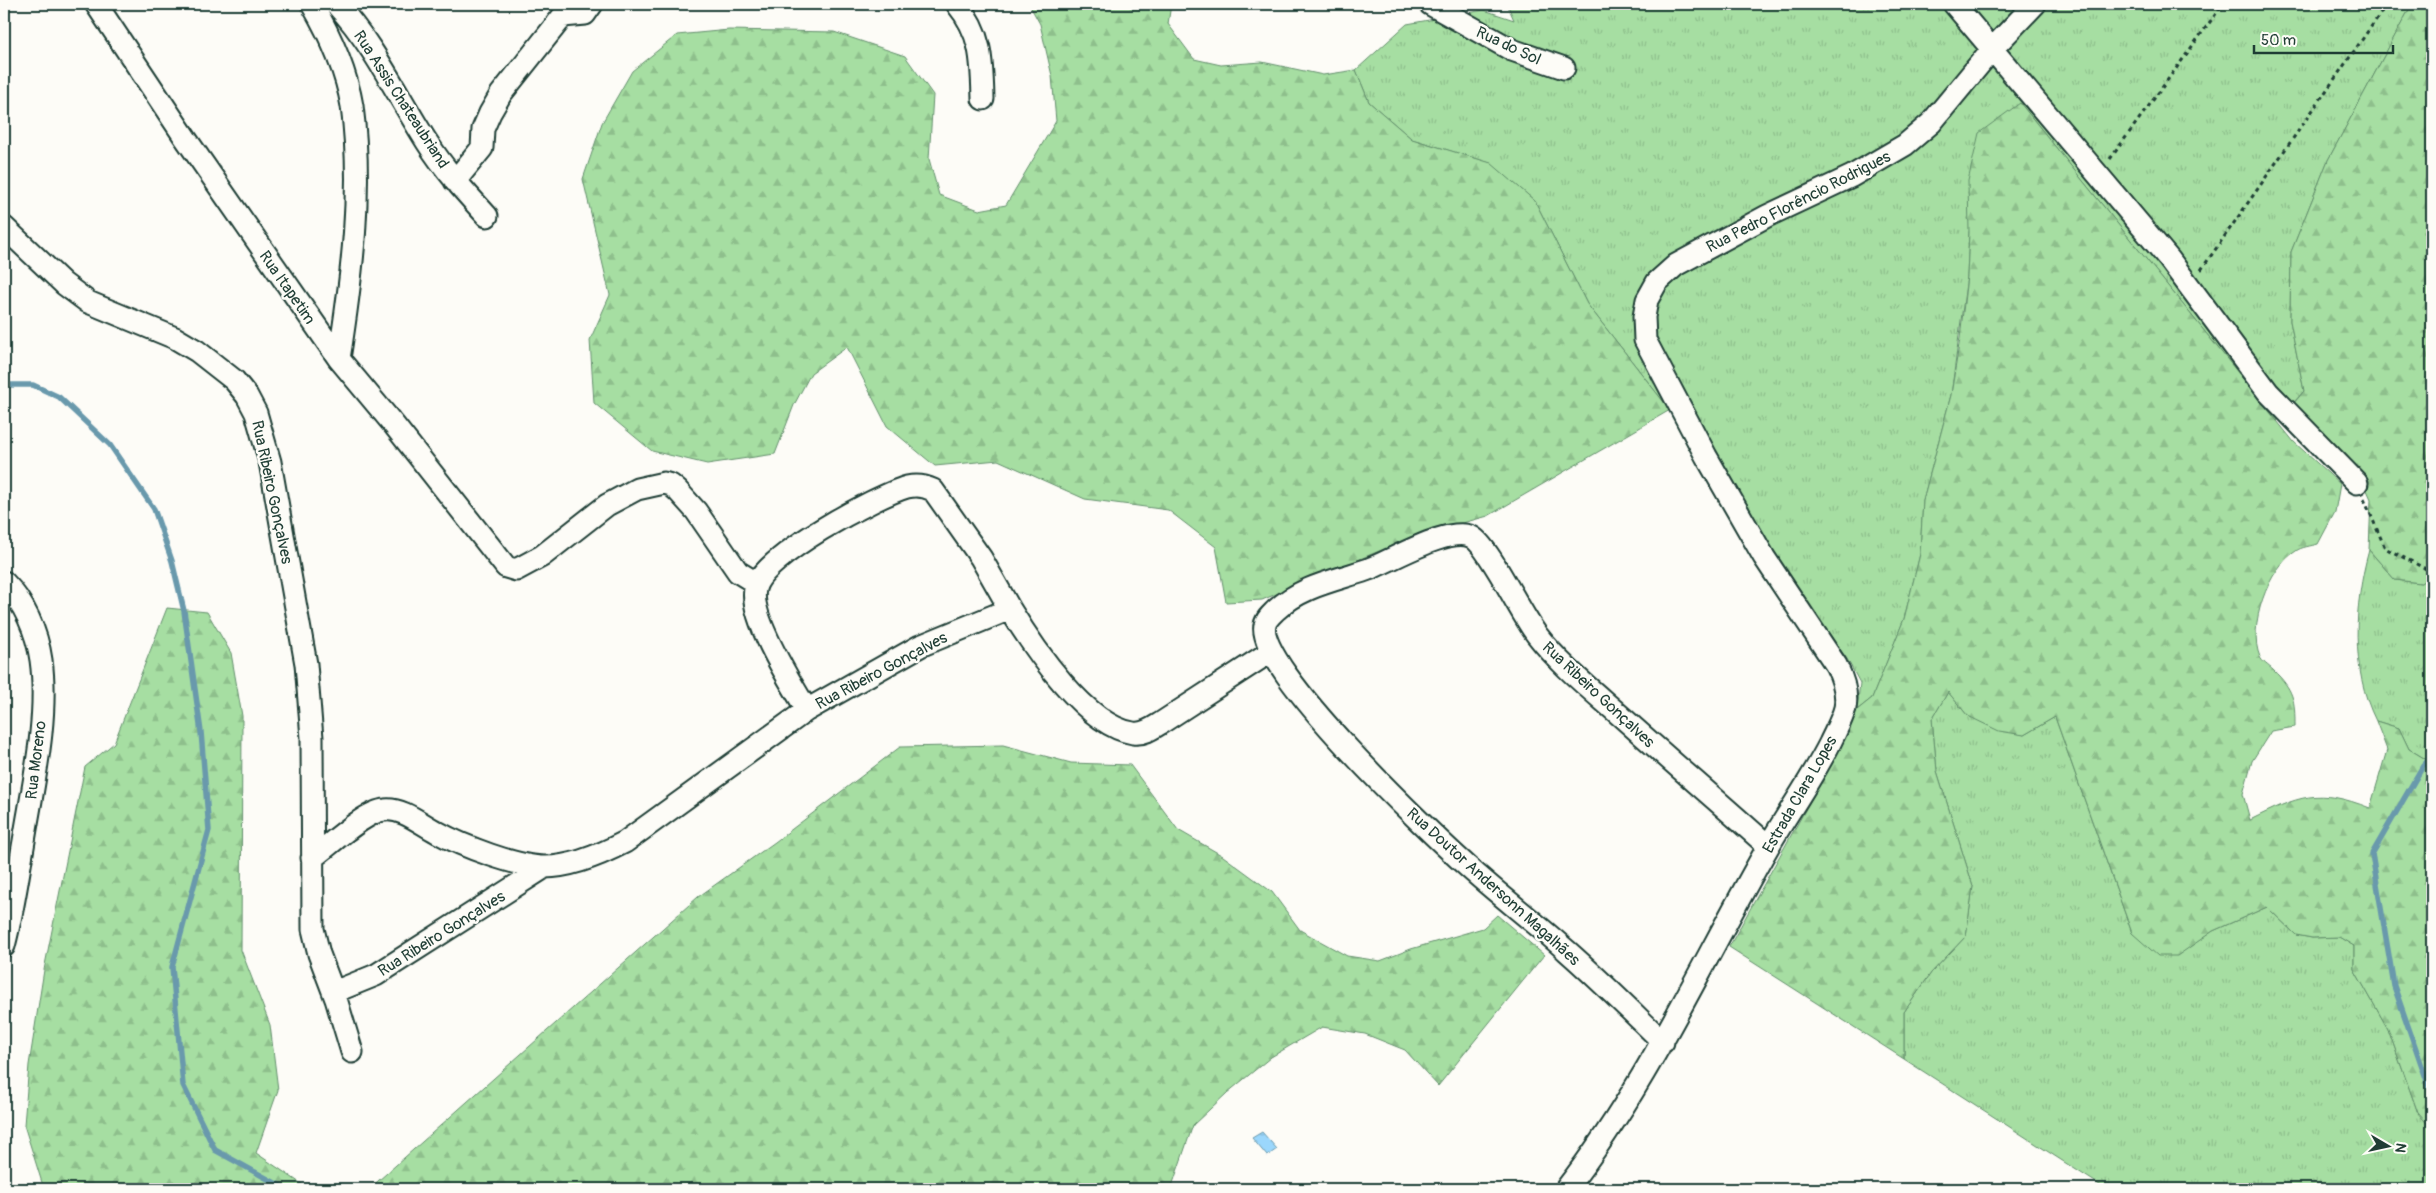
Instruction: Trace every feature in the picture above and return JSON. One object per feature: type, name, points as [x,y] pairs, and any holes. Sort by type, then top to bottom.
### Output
[{"type":"street","name":"Rua Itapetim","points":[[96,4],[186,139],[339,359],[510,570],[522,569],[542,556],[607,505],[637,489],[664,483],[671,485],[678,491],[696,511],[738,572],[756,583]]},
{"type":"street","name":"Rua Assis Chateaubriand","points":[[312,4],[330,38],[343,71],[352,105],[356,171],[353,248],[339,359]]},
{"type":"street","name":"Rua Assis Chateaubriand","points":[[336,4],[367,42],[426,141],[455,181],[487,216]]},
{"type":"street","points":[[455,181],[482,148],[484,129],[490,113],[524,64],[563,16],[585,14],[592,4]]},
{"type":"street","points":[[957,4],[974,28],[982,68],[983,99]]},
{"type":"street","name":"Rua do Sol","points":[[1430,4],[1512,50],[1564,68]]},
{"type":"street","points":[[1954,4],[2099,174],[2190,286],[2268,392],[2357,483]]},
{"type":"street","name":"Rua Pedro Florêncio Rodrigues","points":[[1646,340],[1644,317],[1647,300],[1657,282],[1670,269],[1767,216],[1869,167],[1905,145],[1931,124],[1993,48],[2036,4]]},
{"type":"street","name":"Rua Ribeiro Gonçalves","points":[[4,227],[64,284],[88,302],[175,338],[198,351],[234,380],[247,396],[256,413],[270,462],[306,664],[312,738],[313,929],[319,954],[334,992],[352,1052]]},
{"type":"street","name":"Estrada Clara Lopes","points":[[1566,1189],[1600,1146],[1662,1042],[1768,846],[1818,767],[1845,709],[1845,687],[1836,665],[1764,556],[1711,464],[1646,340]]},
{"type":"street","points":[[807,710],[786,676],[765,631],[755,600],[756,583],[769,566],[815,534],[867,504],[907,488],[920,486],[930,488],[938,494],[981,558],[1010,609],[1038,652],[1074,696],[1104,720],[1134,734],[1149,730],[1270,652]]},
{"type":"street","name":"Rua Ribeiro Gonçalves","points":[[1264,627],[1268,619],[1276,611],[1304,590],[1369,569],[1451,535],[1469,536],[1478,542],[1490,558],[1514,601],[1544,643],[1580,680],[1768,846]]},
{"type":"street","name":"Rua Moreno","points":[[4,582],[20,603],[30,622],[41,659],[43,682],[34,779],[4,946]]},
{"type":"street","name":"Rua Ribeiro Gonçalves","points":[[312,858],[367,818],[386,810],[405,814],[471,848],[507,859],[545,867],[578,861],[600,854],[625,842],[807,710],[920,646],[1010,609]]},
{"type":"street","name":"Rua Doutor Andersonn Magalhães","points":[[1264,627],[1270,652],[1296,690],[1412,814],[1468,867],[1568,951],[1662,1042]]},
{"type":"street","name":"Rua Ribeiro Gonçalves","points":[[334,992],[376,975],[545,867]]},
{"type":"path","points":[[2099,174],[2223,4]]},
{"type":"path","points":[[2190,286],[2387,4]]},
{"type":"path","points":[[2357,483],[2385,548],[2432,572]]},
{"type":"green space","points":[[1029,4],[1171,4],[1168,24],[1194,59],[1221,65],[1262,62],[1323,75],[1356,70],[1369,102],[1412,139],[1491,163],[1535,201],[1587,304],[1670,410],[1488,516],[1415,536],[1262,600],[1226,602],[1216,547],[1168,510],[1085,499],[998,460],[935,466],[887,426],[847,347],[811,373],[794,405],[775,454],[707,464],[652,451],[594,403],[590,340],[610,295],[583,179],[602,123],[632,71],[677,35],[729,30],[834,32],[905,56],[933,95],[929,159],[939,195],[979,210],[1006,205],[1056,121],[1052,76],[1040,24]]},
{"type":"green space","points":[[1507,4],[2412,4],[2328,160],[2291,252],[2290,321],[2304,391],[2277,421],[2020,103],[1969,232],[1967,276],[1951,395],[1923,500],[1920,554],[1904,619],[1872,698],[1857,710],[1860,683],[1847,659],[1670,410],[1587,304],[1535,201],[1490,163],[1412,139],[1369,102],[1356,70],[1407,24],[1484,10],[1514,20]]},
{"type":"green space","points":[[2412,4],[2432,4],[2432,574],[2421,583],[2395,580],[2369,550],[2371,499],[2358,470],[2294,403],[2304,391],[2290,321],[2291,252],[2328,160]]},
{"type":"green space","points":[[2020,103],[2294,442],[2340,484],[2335,512],[2318,544],[2298,550],[2286,559],[2269,584],[2263,599],[2256,630],[2260,657],[2280,677],[2292,696],[2295,710],[2295,727],[2271,731],[2252,761],[2243,794],[2250,820],[2282,805],[2308,797],[2336,798],[2370,808],[2387,750],[2376,721],[2399,728],[2409,749],[2432,763],[2432,1129],[2418,1113],[2388,1029],[2354,969],[2354,946],[2339,937],[2312,938],[2296,935],[2267,907],[2213,931],[2177,956],[2158,956],[2132,933],[2055,717],[2024,735],[1999,731],[1968,716],[1948,692],[1932,719],[1937,771],[1973,886],[1966,936],[1931,973],[1904,1012],[1904,1059],[1729,947],[1813,796],[1857,710],[1872,698],[1904,619],[1920,554],[1923,500],[1951,395],[1960,338],[1967,276],[1969,232],[1968,181],[1979,133]]},
{"type":"green space","points":[[2369,550],[2395,580],[2421,583],[2432,574],[2432,763],[2409,749],[2399,728],[2376,721],[2368,701],[2358,658],[2357,636],[2360,592]]},
{"type":"green space","points":[[167,608],[207,612],[231,653],[242,716],[241,950],[270,1025],[278,1090],[256,1153],[309,1189],[44,1189],[24,1125],[29,1065],[44,970],[85,767],[114,743]]},
{"type":"green space","points":[[1948,692],[1968,716],[2024,735],[2055,717],[2132,933],[2177,955],[2213,931],[2267,907],[2296,935],[2312,938],[2339,937],[2354,946],[2354,969],[2388,1029],[2418,1113],[2432,1129],[2432,1189],[2106,1189],[1904,1059],[1904,1012],[1931,973],[1966,936],[1973,886],[1937,771],[1932,719]]},
{"type":"green space","points":[[1003,745],[1071,763],[1130,765],[1178,830],[1223,856],[1272,892],[1300,930],[1347,956],[1380,961],[1411,949],[1483,928],[1497,915],[1544,955],[1438,1086],[1405,1050],[1365,1034],[1322,1027],[1271,1057],[1227,1093],[1193,1125],[1171,1189],[369,1189],[698,897],[775,842],[900,747]]},
{"type":"water","points":[[1262,1132],[1277,1149],[1267,1156],[1252,1138]]},
{"type":"waterway","points":[[4,385],[33,385],[59,397],[110,445],[154,509],[172,561],[184,611],[201,732],[209,830],[172,967],[183,1085],[215,1150],[286,1189]]},
{"type":"waterway","points":[[2432,756],[2423,766],[2372,854],[2394,986],[2432,1095]]}]
